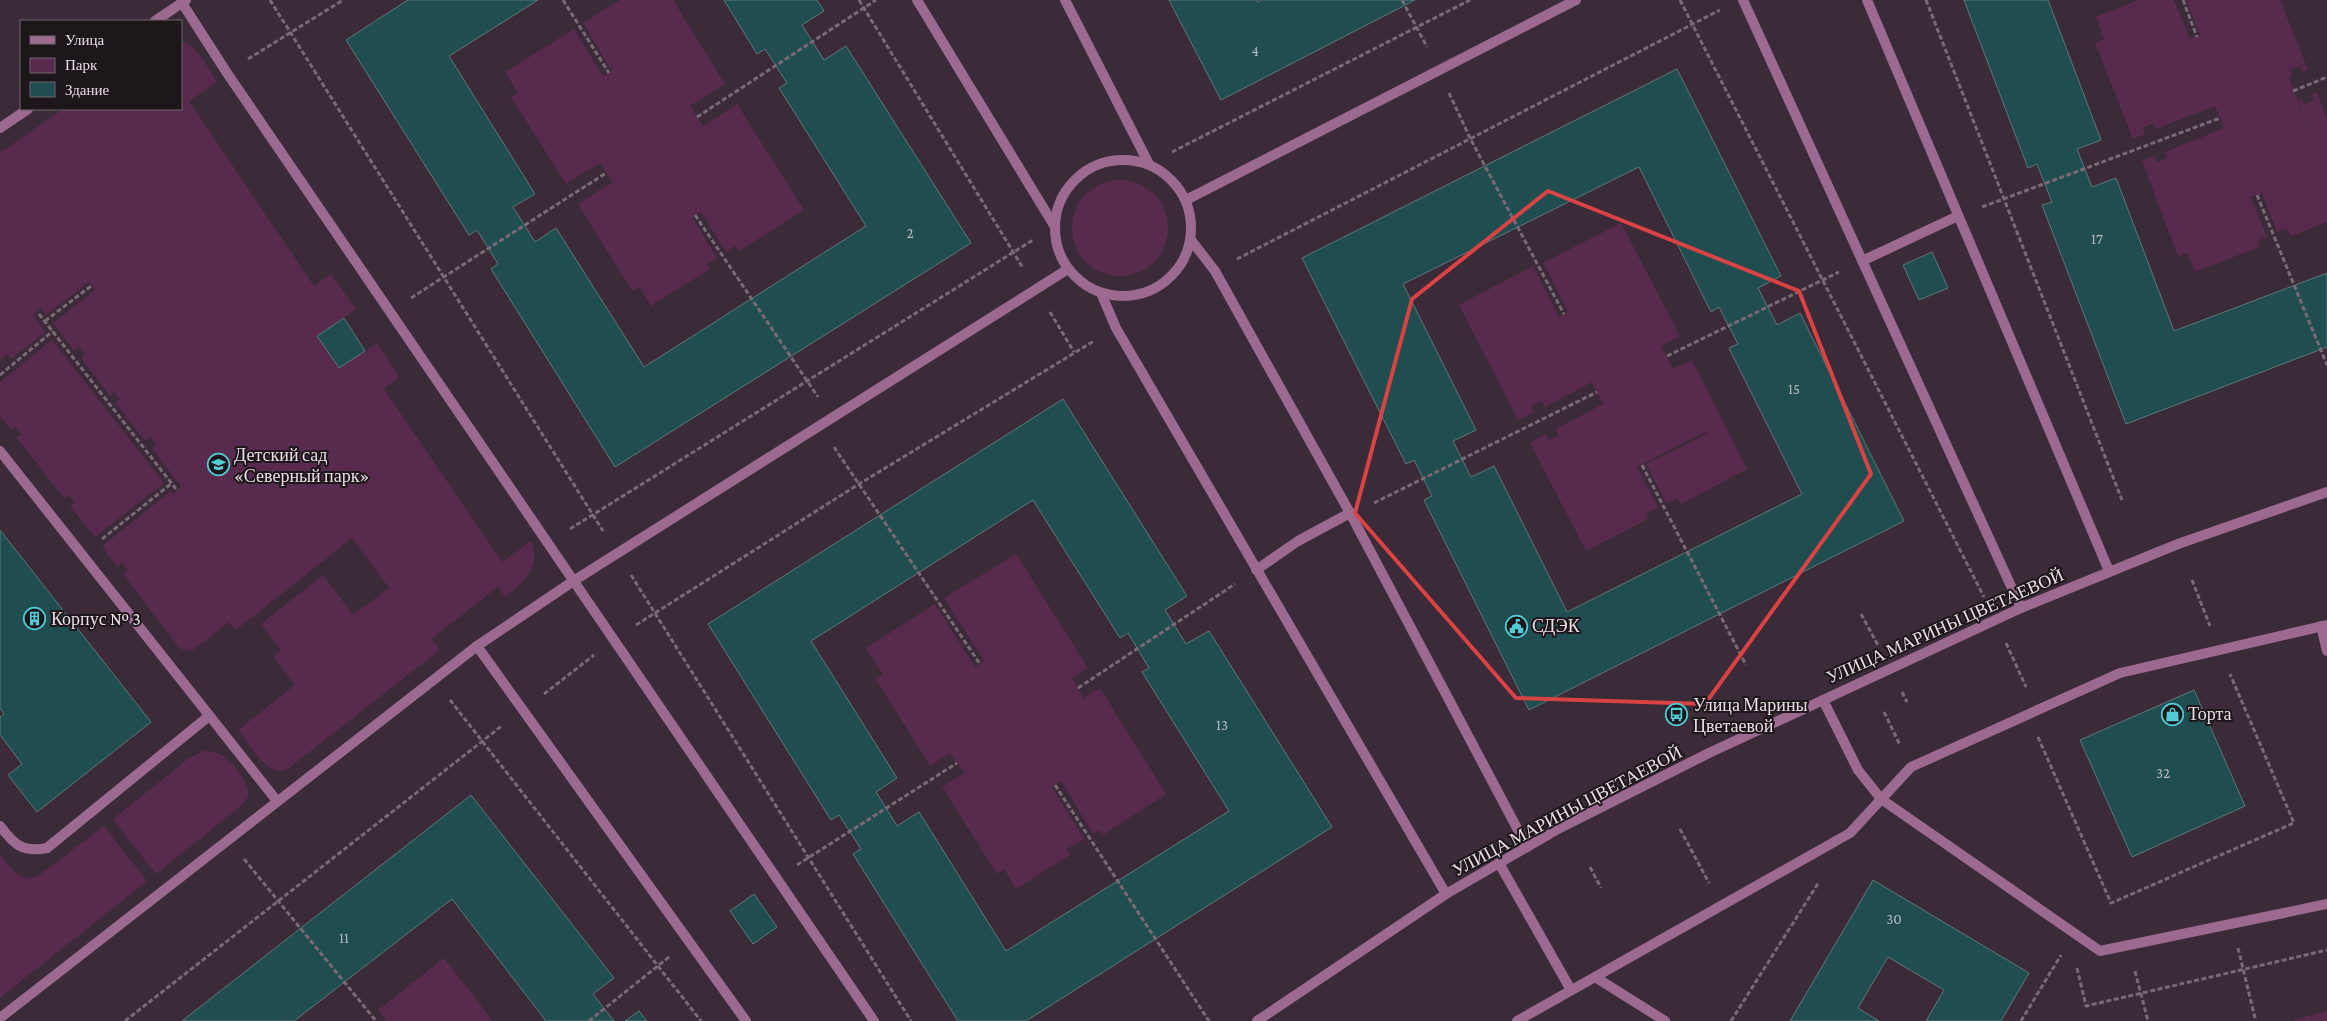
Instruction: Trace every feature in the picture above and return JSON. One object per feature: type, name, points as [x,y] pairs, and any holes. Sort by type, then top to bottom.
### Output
[{"type":"street","points":[[917,0],[1055,227]]},
{"type":"street","points":[[1065,0],[1149,164]]},
{"type":"street","points":[[1186,200],[1439,72],[1576,0]]},
{"type":"street","points":[[1743,0],[2021,608]]},
{"type":"street","points":[[1867,0],[2109,571]]},
{"type":"street","points":[[156,20],[184,1],[227,73],[575,580],[874,1021]]},
{"type":"street","points":[[0,128],[27,110]]},
{"type":"street","points":[[1128,159],[1149,164],[1165,172],[1177,185],[1186,200],[1192,220],[1191,240],[1182,262],[1168,280],[1148,292],[1124,296],[1101,293],[1084,284],[1068,269],[1058,249],[1055,227],[1058,205],[1070,185],[1086,170],[1106,161],[1128,159]]},
{"type":"street","points":[[1862,260],[1958,216]]},
{"type":"street","points":[[1191,240],[1215,271],[1350,513],[1527,848]]},
{"type":"street","points":[[0,1018],[433,678],[477,646],[617,553],[1068,269]]},
{"type":"street","points":[[1101,293],[1116,328],[1446,894]]},
{"type":"street","points":[[0,451],[277,802]]},
{"type":"street","name":"УЛИЦА МАРИНЫ ЦВЕТАЕВОЙ","points":[[1257,1021],[1446,894],[1499,863],[1709,753],[2021,608],[2178,544],[2327,492]]},
{"type":"street","points":[[1256,570],[1298,541],[1350,513]]},
{"type":"street","points":[[1517,1021],[1850,832],[1911,767],[2120,673],[2324,626],[2327,651]]},
{"type":"street","points":[[477,646],[746,1021]]},
{"type":"street","points":[[1823,700],[1858,770],[1881,799],[2100,951],[2327,904]]},
{"type":"street","points":[[0,826],[14,843],[24,848],[36,850],[47,848],[209,716]]},
{"type":"street","points":[[1499,863],[1571,990]]},
{"type":"street","points":[[1595,978],[1665,1021]]},
{"type":"path","points":[[270,0],[911,1021]]},
{"type":"path","points":[[227,73],[343,0]]},
{"type":"path","points":[[563,0],[609,73]]},
{"type":"path","points":[[859,0],[1013,252]]},
{"type":"path","points":[[696,117],[876,0]]},
{"type":"path","points":[[1402,0],[1417,27],[1470,138],[1564,314]]},
{"type":"path","points":[[1149,164],[1470,0]]},
{"type":"path","points":[[1680,0],[1970,567]]},
{"type":"path","points":[[1926,0],[2122,500]]},
{"type":"path","points":[[2183,0],[2197,37]]},
{"type":"path","points":[[1215,271],[1692,23],[1725,8]]},
{"type":"path","points":[[2293,91],[2327,78]]},
{"type":"path","points":[[1958,216],[2220,118]]},
{"type":"path","points":[[389,311],[606,173]]},
{"type":"path","points":[[2257,194],[2327,365]]},
{"type":"path","points":[[695,215],[832,418]]},
{"type":"path","points":[[548,542],[1055,227]]},
{"type":"path","points":[[1666,356],[1862,260]]},
{"type":"path","points":[[45,321],[92,286]]},
{"type":"path","points":[[39,314],[176,489]]},
{"type":"path","points":[[0,375],[53,331]]},
{"type":"path","points":[[1350,513],[1387,497],[1597,392]]},
{"type":"path","points":[[820,426],[980,664]]},
{"type":"path","points":[[1642,464],[1746,664]]},
{"type":"path","points":[[82,555],[172,484]]},
{"type":"path","points":[[1078,688],[1256,570]]},
{"type":"path","points":[[2028,714],[2111,903],[2294,823],[2219,650],[2192,580]]},
{"type":"path","points":[[433,678],[701,1021]]},
{"type":"path","points":[[1884,712],[1911,767]]},
{"type":"path","points":[[777,878],[957,763]]},
{"type":"path","points":[[1055,785],[1209,1021]]},
{"type":"path","points":[[1680,829],[1722,906]]},
{"type":"path","points":[[228,839],[376,1021]]},
{"type":"path","points":[[1590,867],[1601,888]]},
{"type":"path","points":[[1731,1021],[1824,874]]},
{"type":"path","points":[[2232,924],[2255,1018]]},
{"type":"path","points":[[2021,1021],[2075,933]]},
{"type":"path","points":[[589,1021],[689,941]]},
{"type":"path","points":[[2129,945],[2148,1021]]},
{"type":"path","points":[[2071,965],[2077,969],[2086,1006],[2327,950]]},
{"type":"path","points":[[2059,958],[2065,962]]},
{"type":"highlighted area","points":[[1548,191],[1799,291],[1871,474],[1705,704],[1516,698],[1355,513],[1412,299]]},
{"type":"green space","points":[[620,0],[673,0],[725,84],[690,106],[703,126],[737,104],[804,210],[739,251],[735,246],[726,252],[701,212],[692,217],[717,258],[707,264],[710,269],[651,306],[639,287],[632,291],[578,204],[612,182],[600,163],[566,184],[511,97],[518,93],[505,72],[574,29],[603,76],[612,71],[583,23]]},
{"type":"green space","points":[[2138,0],[2174,0],[2190,39],[2263,11],[2200,35],[2186,0],[2280,0],[2308,70],[2303,72],[2300,66],[2290,70],[2292,76],[2289,78],[2323,168],[2298,100],[2301,99],[2304,105],[2314,100],[2312,94],[2317,92],[2327,119],[2327,222],[2291,236],[2287,229],[2277,232],[2262,193],[2251,197],[2267,237],[2257,241],[2259,247],[2195,272],[2188,253],[2178,256],[2142,161],[2154,156],[2157,162],[2167,158],[2165,152],[2224,128],[2215,106],[2156,129],[2153,123],[2143,128],[2145,134],[2133,139],[2095,43],[2104,39],[2096,17]]},
{"type":"green space","points":[[182,42],[193,48],[217,82],[189,101],[314,286],[331,274],[356,309],[317,336],[339,368],[377,343],[399,377],[384,389],[502,562],[531,541],[534,550],[532,566],[524,580],[512,592],[505,597],[498,587],[431,639],[440,650],[289,768],[281,771],[274,770],[267,765],[254,752],[238,730],[295,685],[273,657],[281,650],[261,624],[323,575],[353,615],[389,588],[352,538],[236,630],[229,622],[193,650],[188,651],[179,648],[123,574],[128,570],[122,563],[117,567],[102,546],[171,491],[173,494],[181,487],[152,448],[156,444],[150,437],[145,441],[115,403],[120,399],[114,392],[110,396],[81,358],[85,354],[79,347],[74,351],[53,323],[95,290],[89,282],[46,315],[41,308],[33,315],[45,332],[11,359],[7,354],[0,360],[0,153],[62,110],[182,110]]},
{"type":"green space","points":[[1120,180],[1138,184],[1154,194],[1164,210],[1168,228],[1164,246],[1154,262],[1138,272],[1120,276],[1102,272],[1086,262],[1076,246],[1072,228],[1076,210],[1086,194],[1102,184]]},
{"type":"green space","points":[[1621,223],[1680,336],[1661,346],[1673,369],[1692,360],[1747,469],[1681,504],[1677,498],[1666,503],[1646,464],[1706,434],[1705,432],[1637,467],[1658,507],[1646,514],[1648,519],[1586,551],[1530,443],[1545,434],[1549,440],[1559,435],[1556,429],[1603,404],[1592,382],[1545,407],[1542,401],[1531,406],[1534,412],[1518,420],[1459,305],[1533,266],[1559,317],[1568,312],[1543,263]]},
{"type":"green space","points":[[52,340],[164,483],[95,537],[70,506],[75,502],[69,495],[64,498],[16,437],[21,434],[15,427],[11,430],[0,416],[0,382]]},
{"type":"green space","points":[[1016,554],[1088,668],[1072,678],[1084,698],[1100,688],[1166,794],[1103,835],[1099,830],[1093,834],[1061,781],[1052,787],[1084,839],[1067,849],[1070,855],[1016,889],[1004,869],[997,874],[942,787],[964,773],[950,753],[930,766],[876,679],[883,674],[866,648],[935,604],[975,667],[984,661],[944,598]]},
{"type":"green space","points":[[204,751],[220,754],[230,762],[243,779],[248,791],[248,797],[242,805],[156,874],[113,819],[189,758]]},
{"type":"green space","points":[[104,826],[147,881],[0,998],[0,854],[15,872],[25,877],[37,877]]},
{"type":"green space","points":[[444,958],[493,1021],[386,1021],[378,1010]]},
{"type":"green space","points":[[2327,1011],[2327,1021],[2293,1021],[2293,1020]]},
{"type":"building","points":[[408,0],[538,0],[449,56],[535,194],[513,207],[535,242],[556,228],[644,367],[866,226],[779,88],[787,83],[765,49],[757,54],[724,0],[817,0],[824,11],[802,25],[824,60],[846,46],[971,243],[615,467],[491,269],[498,264],[477,230],[469,235],[346,40]]},
{"type":"building","points":[[1169,0],[1257,0],[1258,2],[1262,0],[1415,0],[1221,100]]},
{"type":"building","points":[[1964,0],[2048,0],[2101,140],[2077,149],[2092,187],[2116,178],[2174,331],[2327,273],[2327,347],[2126,424],[2042,205],[2052,202],[2037,164],[2028,168]]},
{"type":"building","points":[[1677,69],[1781,276],[1758,288],[1777,325],[1800,313],[1904,521],[1529,710],[1424,500],[1432,496],[1414,460],[1406,464],[1302,258]],"holes":[[[1639,167],[1711,312],[1719,307],[1738,344],[1729,348],[1802,494],[1567,612],[1494,466],[1471,477],[1453,441],[1476,430],[1403,284]]]},
{"type":"building","points":[[1932,252],[1948,288],[1919,300],[1903,265]]},
{"type":"building","points":[[344,318],[365,351],[339,368],[317,336]]},
{"type":"building","points":[[1063,399],[1187,596],[1165,610],[1186,644],[1209,631],[1332,827],[1026,1021],[958,1021],[853,854],[861,849],[839,815],[831,820],[708,624]],"holes":[[[1033,500],[1120,638],[1128,633],[1149,668],[1142,672],[1229,811],[1006,951],[919,812],[897,826],[876,792],[897,778],[811,641]]]},
{"type":"building","name":"Корпус № 3","points":[[0,530],[151,722],[37,812],[8,775],[22,764],[0,735],[0,717],[4,714],[0,708]]},
{"type":"building","points":[[2194,690],[2245,806],[2132,857],[2080,740]]},
{"type":"building","points":[[471,795],[614,978],[593,994],[614,1021],[546,1021],[452,899],[294,1021],[182,1021]]},
{"type":"building","points":[[1873,880],[2029,973],[2001,1021],[1926,1021],[1944,990],[1888,957],[1858,1008],[1879,1021],[1790,1021]]},
{"type":"building","points":[[754,894],[777,927],[753,944],[730,911]]},
{"type":"building","points":[[639,1011],[647,1021],[625,1021]]},
{"type":"place","name":"Детский сад «Северный парк»","points":[[218,465]]},
{"type":"place","name":"Корпус № 3","points":[[35,619]]},
{"type":"place","name":"СДЭК","points":[[1516,626]]},
{"type":"place","name":"Торта","points":[[2172,714]]},
{"type":"place","name":"Улица Марины Цветаевой","points":[[1677,715]]}]
